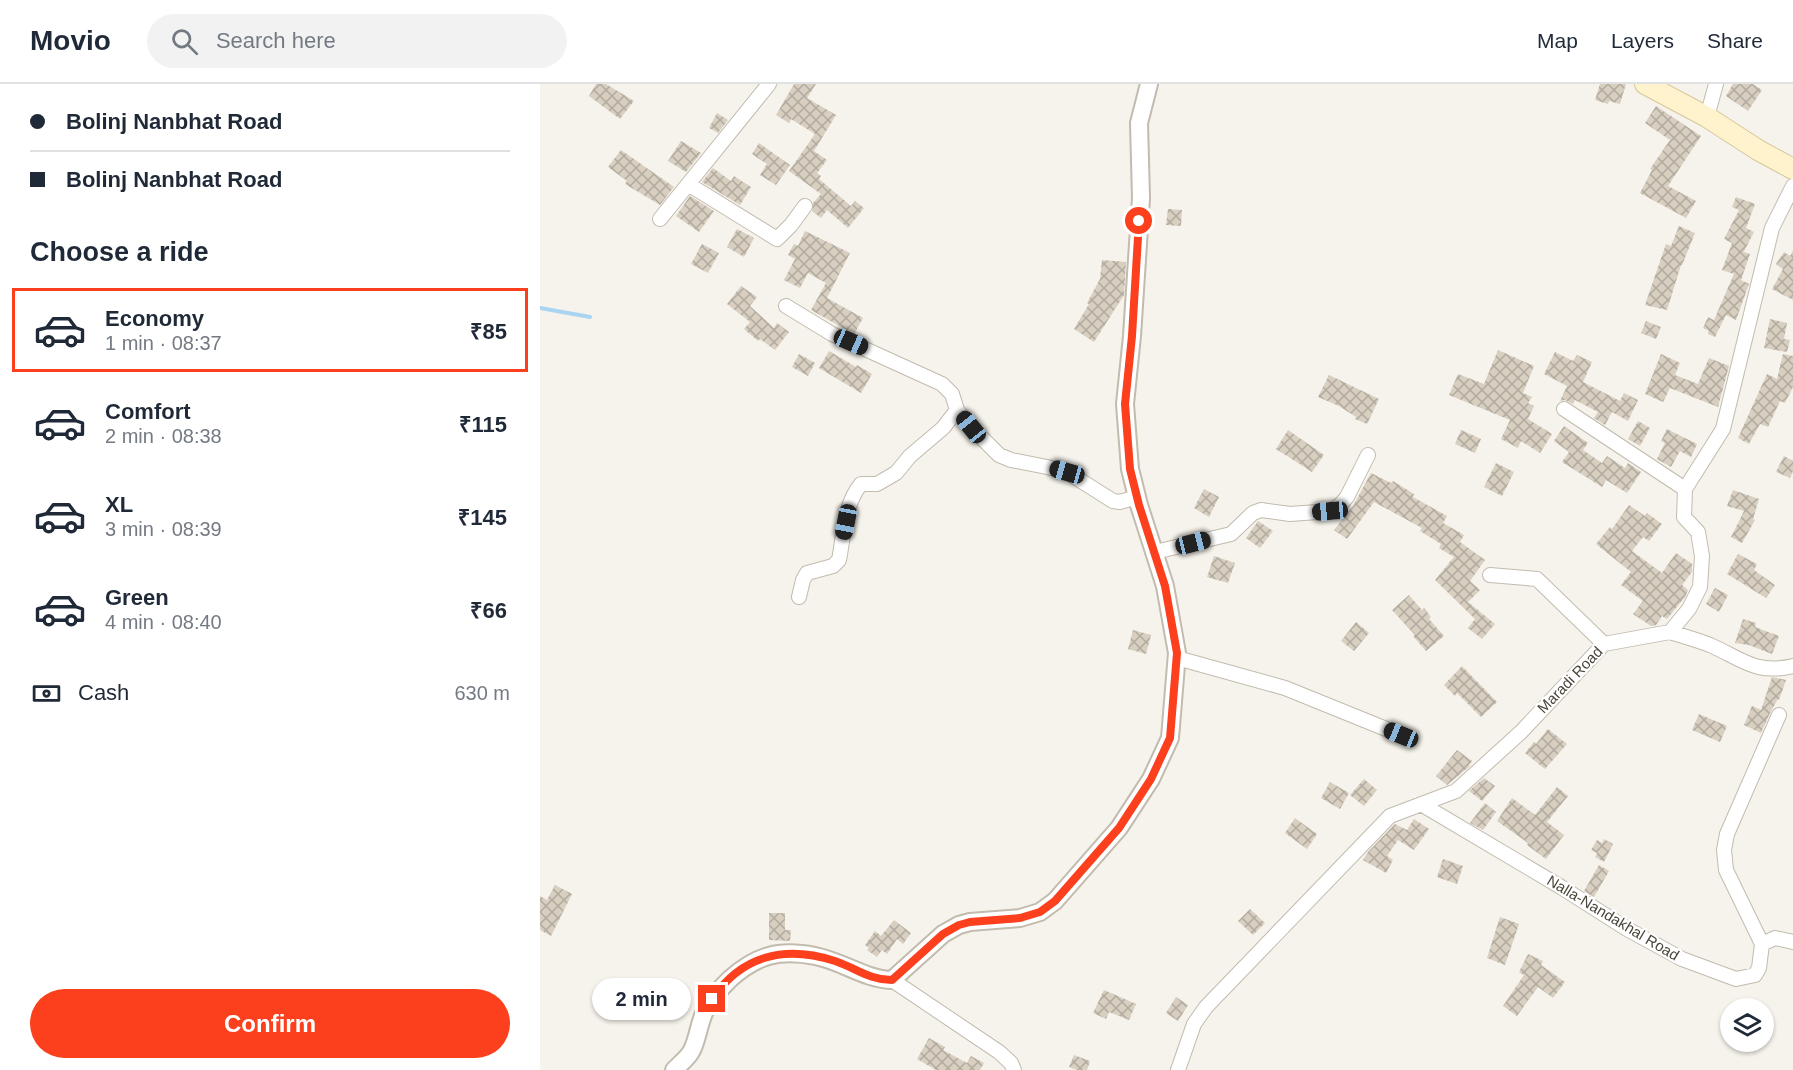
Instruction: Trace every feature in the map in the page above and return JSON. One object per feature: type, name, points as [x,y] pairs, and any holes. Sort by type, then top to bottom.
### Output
[{"type":"main road","points":[[1645,84],[1707,117],[1758,150],[1793,169]]},
{"type":"street","points":[[660,219],[769,84]]},
{"type":"street","points":[[892,980],[943,934],[959,925],[1020,918],[1040,912],[1055,901],[1119,828],[1151,779],[1170,738],[1177,658],[1169,606],[1130,469],[1125,404],[1141,198],[1139,123],[1149,84]]},
{"type":"street","points":[[1707,117],[1716,84]]},
{"type":"street","points":[[688,184],[777,239],[805,206]]},
{"type":"street","points":[[1791,668],[1777,670],[1749,665],[1709,645],[1670,632],[1689,609],[1700,587],[1702,556],[1698,532],[1684,517],[1685,489],[1723,429],[1772,228],[1793,186]]},
{"type":"street","points":[[786,306],[832,334],[942,384],[952,394],[957,410],[971,427],[1005,459],[1067,472],[1113,501],[1120,502],[1137,497]]},
{"type":"street","points":[[1564,409],[1685,489]]},
{"type":"street","points":[[800,597],[803,580],[807,573],[833,566],[839,560],[854,492],[861,484],[877,484],[896,473],[909,456],[943,428],[957,410]]},
{"type":"street","points":[[1155,552],[1232,534],[1253,513],[1261,510],[1290,514],[1330,511],[1347,497],[1368,455]]},
{"type":"street","points":[[1490,575],[1537,579],[1604,644]]},
{"type":"street","name":"Maradi Road","points":[[1178,1070],[1194,1024],[1206,1007],[1390,816],[1456,791],[1521,732],[1604,644],[1670,632]]},
{"type":"street","points":[[1177,658],[1285,688],[1401,735]]},
{"type":"street","points":[[1779,714],[1727,834],[1724,850],[1726,870],[1762,944],[1775,938],[1793,942]]},
{"type":"street","name":"Nalla-Nandakhal Road","points":[[1421,804],[1562,887],[1627,929],[1682,959],[1736,979],[1755,975],[1759,968],[1762,944]]},
{"type":"street","points":[[674,1070],[692,1052],[705,1011],[720,988],[746,964],[758,958],[792,954],[814,956],[837,962],[877,980],[892,980],[999,1052],[1011,1063],[1014,1070]]},
{"type":"building","points":[[596,84],[606,84],[634,101],[620,119],[589,96]]},
{"type":"building","points":[[794,84],[816,84],[807,98],[836,115],[814,151],[827,160],[817,173],[821,176],[819,179],[851,206],[855,201],[864,208],[848,228],[827,210],[821,218],[812,211],[813,203],[821,194],[789,171],[815,134],[791,119],[789,123],[776,115]]},
{"type":"building","points":[[1600,84],[1626,84],[1620,104],[1609,101],[1608,104],[1595,100]]},
{"type":"building","points":[[1733,84],[1753,84],[1762,90],[1748,111],[1726,96]]},
{"type":"building","points":[[1656,106],[1701,136],[1668,186],[1696,201],[1686,218],[1640,193],[1652,170],[1650,169],[1670,140],[1645,123]]},
{"type":"building","points":[[717,113],[728,120],[718,133],[709,128]]},
{"type":"building","points":[[681,141],[701,153],[686,172],[668,161]]},
{"type":"building","points":[[759,143],[790,165],[776,185],[760,175],[767,164],[752,154]]},
{"type":"building","points":[[621,150],[674,187],[660,205],[625,184],[627,181],[608,167]]},
{"type":"building","points":[[713,168],[731,181],[734,176],[751,187],[740,205],[702,182]]},
{"type":"building","points":[[690,196],[714,211],[699,232],[676,216]]},
{"type":"building","points":[[1736,197],[1755,204],[1746,228],[1754,232],[1740,259],[1744,252],[1750,254],[1741,280],[1749,284],[1736,320],[1726,315],[1715,337],[1703,328],[1708,317],[1714,320],[1734,274],[1722,270],[1732,243],[1724,239],[1739,210],[1732,207]]},
{"type":"building","points":[[1168,209],[1182,210],[1181,226],[1166,225]]},
{"type":"building","points":[[1679,226],[1695,233],[1681,265],[1667,310],[1645,305],[1666,244],[1671,246]]},
{"type":"building","points":[[737,229],[754,238],[744,257],[727,247]]},
{"type":"building","points":[[805,231],[850,253],[827,298],[863,318],[854,334],[811,310],[826,283],[808,273],[800,288],[784,280],[795,259],[788,255],[794,244],[798,246]]},
{"type":"building","points":[[702,244],[719,253],[708,273],[691,264]]},
{"type":"building","points":[[1793,251],[1793,300],[1772,289],[1783,269],[1776,264],[1784,252],[1790,256]]},
{"type":"building","points":[[1102,260],[1126,262],[1124,295],[1094,342],[1074,329],[1100,279]]},
{"type":"building","points":[[741,286],[757,297],[750,306],[774,328],[777,323],[789,332],[775,350],[760,339],[758,341],[744,329],[750,322],[727,304]]},
{"type":"building","points":[[1770,319],[1787,323],[1784,339],[1790,340],[1787,352],[1764,348]]},
{"type":"building","points":[[1646,321],[1661,327],[1656,339],[1641,333]]},
{"type":"building","points":[[1498,350],[1534,366],[1523,393],[1532,397],[1528,403],[1534,406],[1528,419],[1552,434],[1540,453],[1521,441],[1518,448],[1501,439],[1510,420],[1449,395],[1458,374],[1484,384]]},
{"type":"building","points":[[829,351],[872,374],[861,393],[819,368]]},
{"type":"building","points":[[1555,352],[1573,361],[1577,355],[1592,362],[1583,382],[1620,401],[1624,393],[1638,400],[1628,421],[1612,412],[1605,425],[1594,418],[1598,412],[1575,400],[1573,404],[1565,400],[1560,401],[1567,386],[1544,374]]},
{"type":"building","points":[[799,354],[815,363],[808,376],[792,367]]},
{"type":"building","points":[[1661,354],[1680,363],[1675,375],[1698,384],[1709,358],[1729,366],[1718,407],[1670,388],[1663,402],[1645,394]]},
{"type":"building","points":[[1783,354],[1793,356],[1793,387],[1785,403],[1780,401],[1768,427],[1760,424],[1749,444],[1738,438],[1767,374],[1777,379]]},
{"type":"building","points":[[1329,375],[1379,399],[1367,424],[1355,419],[1356,417],[1339,406],[1318,397]]},
{"type":"building","points":[[1638,421],[1650,428],[1640,446],[1628,439]]},
{"type":"building","points":[[1564,426],[1588,443],[1583,450],[1602,463],[1607,456],[1625,468],[1628,463],[1641,472],[1627,493],[1606,480],[1602,487],[1562,462],[1569,452],[1554,441]]},
{"type":"building","points":[[1667,429],[1697,444],[1691,457],[1680,451],[1671,467],[1657,459],[1665,443],[1661,441]]},
{"type":"building","points":[[1288,430],[1324,455],[1312,472],[1276,449]]},
{"type":"building","points":[[1461,430],[1481,439],[1475,453],[1455,444]]},
{"type":"building","points":[[1784,456],[1793,461],[1790,478],[1776,472]]},
{"type":"building","points":[[1496,463],[1514,472],[1502,496],[1484,487]]},
{"type":"building","points":[[1371,473],[1391,483],[1393,481],[1414,494],[1413,497],[1447,516],[1443,523],[1464,535],[1460,542],[1485,560],[1470,581],[1480,590],[1468,602],[1495,624],[1482,639],[1468,628],[1475,619],[1435,580],[1454,557],[1439,548],[1441,544],[1420,531],[1422,528],[1374,502],[1347,539],[1334,530],[1353,506]]},
{"type":"building","points":[[1204,489],[1219,497],[1209,517],[1194,508]]},
{"type":"building","points":[[1733,490],[1759,499],[1753,519],[1755,520],[1742,543],[1731,537],[1744,511],[1727,506]]},
{"type":"building","points":[[1629,505],[1645,516],[1647,513],[1662,524],[1649,541],[1643,537],[1632,551],[1662,573],[1676,553],[1692,564],[1692,572],[1682,585],[1688,590],[1685,597],[1667,619],[1662,616],[1656,625],[1651,626],[1633,614],[1643,601],[1621,585],[1631,572],[1596,544],[1610,527],[1612,529]]},
{"type":"building","points":[[1258,521],[1273,531],[1260,548],[1246,538]]},
{"type":"building","points":[[1738,554],[1757,564],[1754,570],[1775,585],[1766,598],[1727,574]]},
{"type":"building","points":[[1214,556],[1235,563],[1228,583],[1207,577]]},
{"type":"building","points":[[1715,588],[1728,595],[1719,612],[1706,604]]},
{"type":"building","points":[[1409,595],[1422,610],[1424,608],[1431,617],[1429,619],[1444,636],[1426,651],[1392,610]]},
{"type":"building","points":[[1743,619],[1756,623],[1755,627],[1779,636],[1772,654],[1749,645],[1735,643]]},
{"type":"building","points":[[1356,622],[1369,633],[1354,651],[1341,641]]},
{"type":"building","points":[[1133,630],[1151,635],[1146,654],[1128,649]]},
{"type":"building","points":[[1462,666],[1497,702],[1481,717],[1457,693],[1455,696],[1444,685]]},
{"type":"building","points":[[1772,677],[1786,680],[1779,700],[1761,733],[1744,725],[1752,706],[1761,710]]},
{"type":"building","points":[[1699,714],[1727,726],[1720,742],[1692,730]]},
{"type":"building","points":[[1548,729],[1567,744],[1545,769],[1525,753]]},
{"type":"building","points":[[1457,750],[1472,761],[1470,766],[1447,785],[1436,776]]},
{"type":"building","points":[[1484,778],[1495,786],[1482,801],[1469,791]]},
{"type":"building","points":[[1364,779],[1377,790],[1364,806],[1350,795]]},
{"type":"building","points":[[1330,782],[1349,793],[1340,809],[1321,798]]},
{"type":"building","points":[[1557,787],[1568,796],[1547,822],[1564,835],[1546,859],[1497,821],[1512,798],[1535,815]]},
{"type":"building","points":[[1485,803],[1496,812],[1483,830],[1470,823]]},
{"type":"building","points":[[1295,818],[1317,834],[1307,849],[1285,833]]},
{"type":"building","points":[[1414,819],[1429,829],[1414,850],[1398,840],[1387,856],[1393,860],[1386,873],[1363,860],[1395,824],[1407,830]]},
{"type":"building","points":[[1604,839],[1613,844],[1604,862],[1595,857],[1597,853],[1591,850],[1597,840],[1602,843]]},
{"type":"building","points":[[1443,859],[1463,866],[1457,884],[1437,877]]},
{"type":"building","points":[[1599,865],[1609,871],[1594,897],[1584,891]]},
{"type":"building","points":[[555,885],[572,894],[551,936],[540,930],[540,896],[547,900]]},
{"type":"building","points":[[1250,909],[1265,923],[1253,935],[1238,921]]},
{"type":"building","points":[[769,913],[785,913],[785,930],[791,930],[790,941],[769,940]]},
{"type":"building","points":[[1500,917],[1519,924],[1505,965],[1487,958]]},
{"type":"building","points":[[894,920],[911,933],[903,944],[897,939],[887,954],[882,950],[877,957],[867,950],[869,948],[865,945],[875,931],[881,936]]},
{"type":"building","points":[[1528,954],[1543,961],[1541,965],[1565,982],[1553,998],[1538,987],[1517,1016],[1503,1006],[1524,975],[1519,972]]},
{"type":"building","points":[[1104,990],[1136,1004],[1129,1020],[1109,1012],[1106,1019],[1093,1013]]},
{"type":"building","points":[[1176,997],[1188,1005],[1178,1021],[1166,1013]]},
{"type":"building","points":[[929,1038],[945,1047],[943,1050],[967,1063],[971,1056],[984,1063],[980,1070],[936,1070],[917,1059]]},
{"type":"building","points":[[1074,1055],[1090,1061],[1087,1070],[1069,1067]]},
{"type":"waterway","points":[[540,308],[590,317]]},
{"type":"route","points":[[712,999],[720,988],[746,964],[758,958],[792,954],[814,956],[837,962],[877,980],[892,980],[943,934],[959,925],[1020,918],[1040,912],[1055,901],[1074,881],[1119,828],[1151,779],[1170,738],[1177,653],[1165,586],[1130,469],[1125,404],[1139,221]]}]
